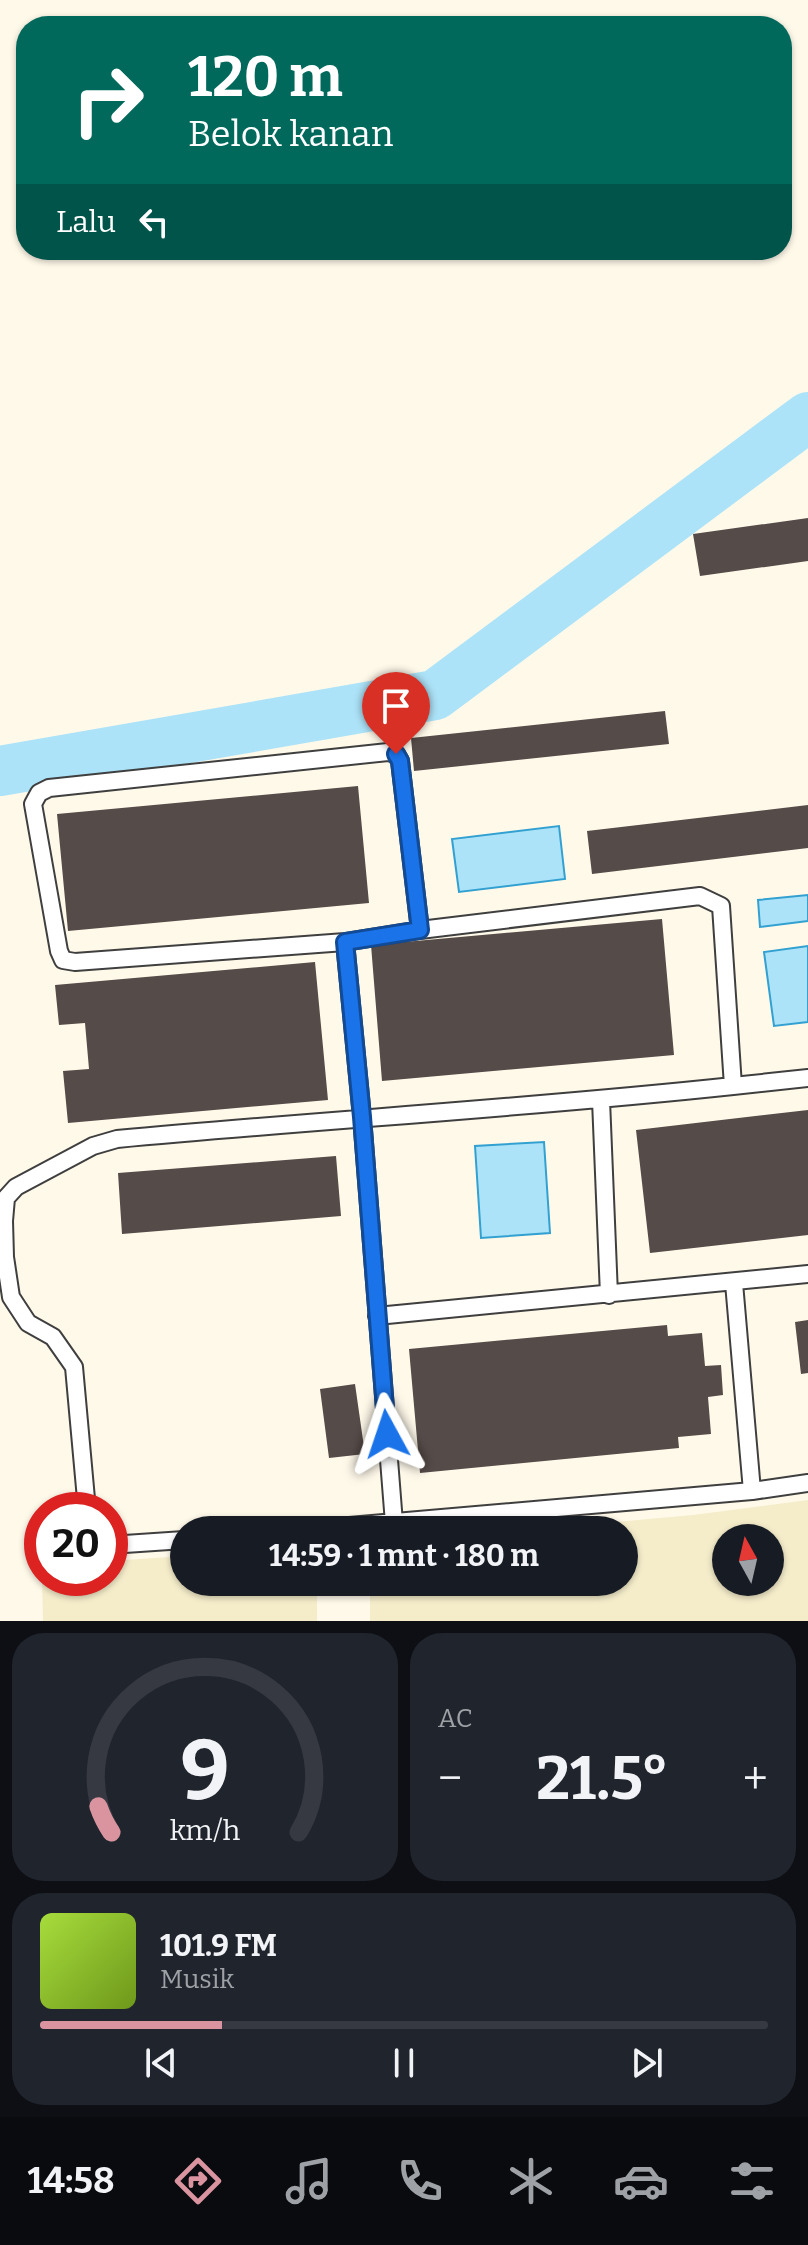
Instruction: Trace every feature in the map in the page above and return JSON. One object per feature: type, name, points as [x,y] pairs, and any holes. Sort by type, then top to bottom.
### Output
[{"type":"lane","points":[[420,930],[400,761],[396,754],[388,752],[49,788],[39,793],[33,804],[59,951],[63,960],[75,962],[345,942],[700,896],[721,906],[733,1086]]},
{"type":"lane","points":[[345,942],[393,1516]]},
{"type":"lane","points":[[85,1492],[74,1367],[53,1337],[28,1323],[11,1297],[5,1257],[6,1198],[16,1187],[93,1146],[117,1139],[601,1100],[808,1078]]},
{"type":"lane","points":[[601,1100],[609,1295]]},
{"type":"lane","points":[[377,1316],[808,1274]]},
{"type":"lane","points":[[734,1283],[752,1491]]},
{"type":"lane","points":[[472,1516],[752,1491],[808,1483]]},
{"type":"lane","points":[[128,1544],[170,1541]]},
{"type":"shaded area","points":[[808,1500],[808,1621],[370,1621],[370,1596],[638,1596],[638,1520]]},
{"type":"shaded area","points":[[170,1557],[170,1596],[317,1596],[317,1621],[43,1621],[42,1596],[128,1596],[128,1560]]},
{"type":"water","points":[[559,826],[565,879],[459,892],[452,839]]},
{"type":"water","points":[[808,895],[808,921],[760,927],[758,900]]},
{"type":"water","points":[[808,946],[808,1022],[774,1026],[764,952]]},
{"type":"water","points":[[544,1142],[550,1233],[481,1238],[475,1146]]},
{"type":"building","points":[[808,518],[808,561],[700,576],[693,534]]},
{"type":"building","points":[[665,711],[669,744],[414,771],[411,738]]},
{"type":"building","points":[[358,786],[369,903],[68,931],[57,814]]},
{"type":"building","points":[[808,805],[808,848],[592,874],[587,831]]},
{"type":"building","points":[[662,919],[674,1055],[382,1081],[371,945]]},
{"type":"building","points":[[315,962],[328,1100],[68,1123],[63,1071],[89,1069],[85,1023],[59,1025],[55,985]]},
{"type":"building","points":[[808,1110],[808,1235],[650,1253],[636,1130]]},
{"type":"building","points":[[336,1156],[341,1216],[122,1234],[118,1173]]},
{"type":"building","points":[[808,1320],[808,1373],[801,1374],[795,1322]]},
{"type":"building","points":[[667,1325],[668,1336],[702,1333],[705,1366],[721,1365],[723,1395],[708,1397],[711,1434],[678,1437],[679,1448],[420,1473],[409,1349]]},
{"type":"building","points":[[355,1384],[365,1454],[329,1458],[320,1389]]},
{"type":"waterway","points":[[0,771],[435,695],[808,417]]},
{"type":"route","points":[[387,1434],[345,942],[420,930],[400,761],[396,754]]}]
